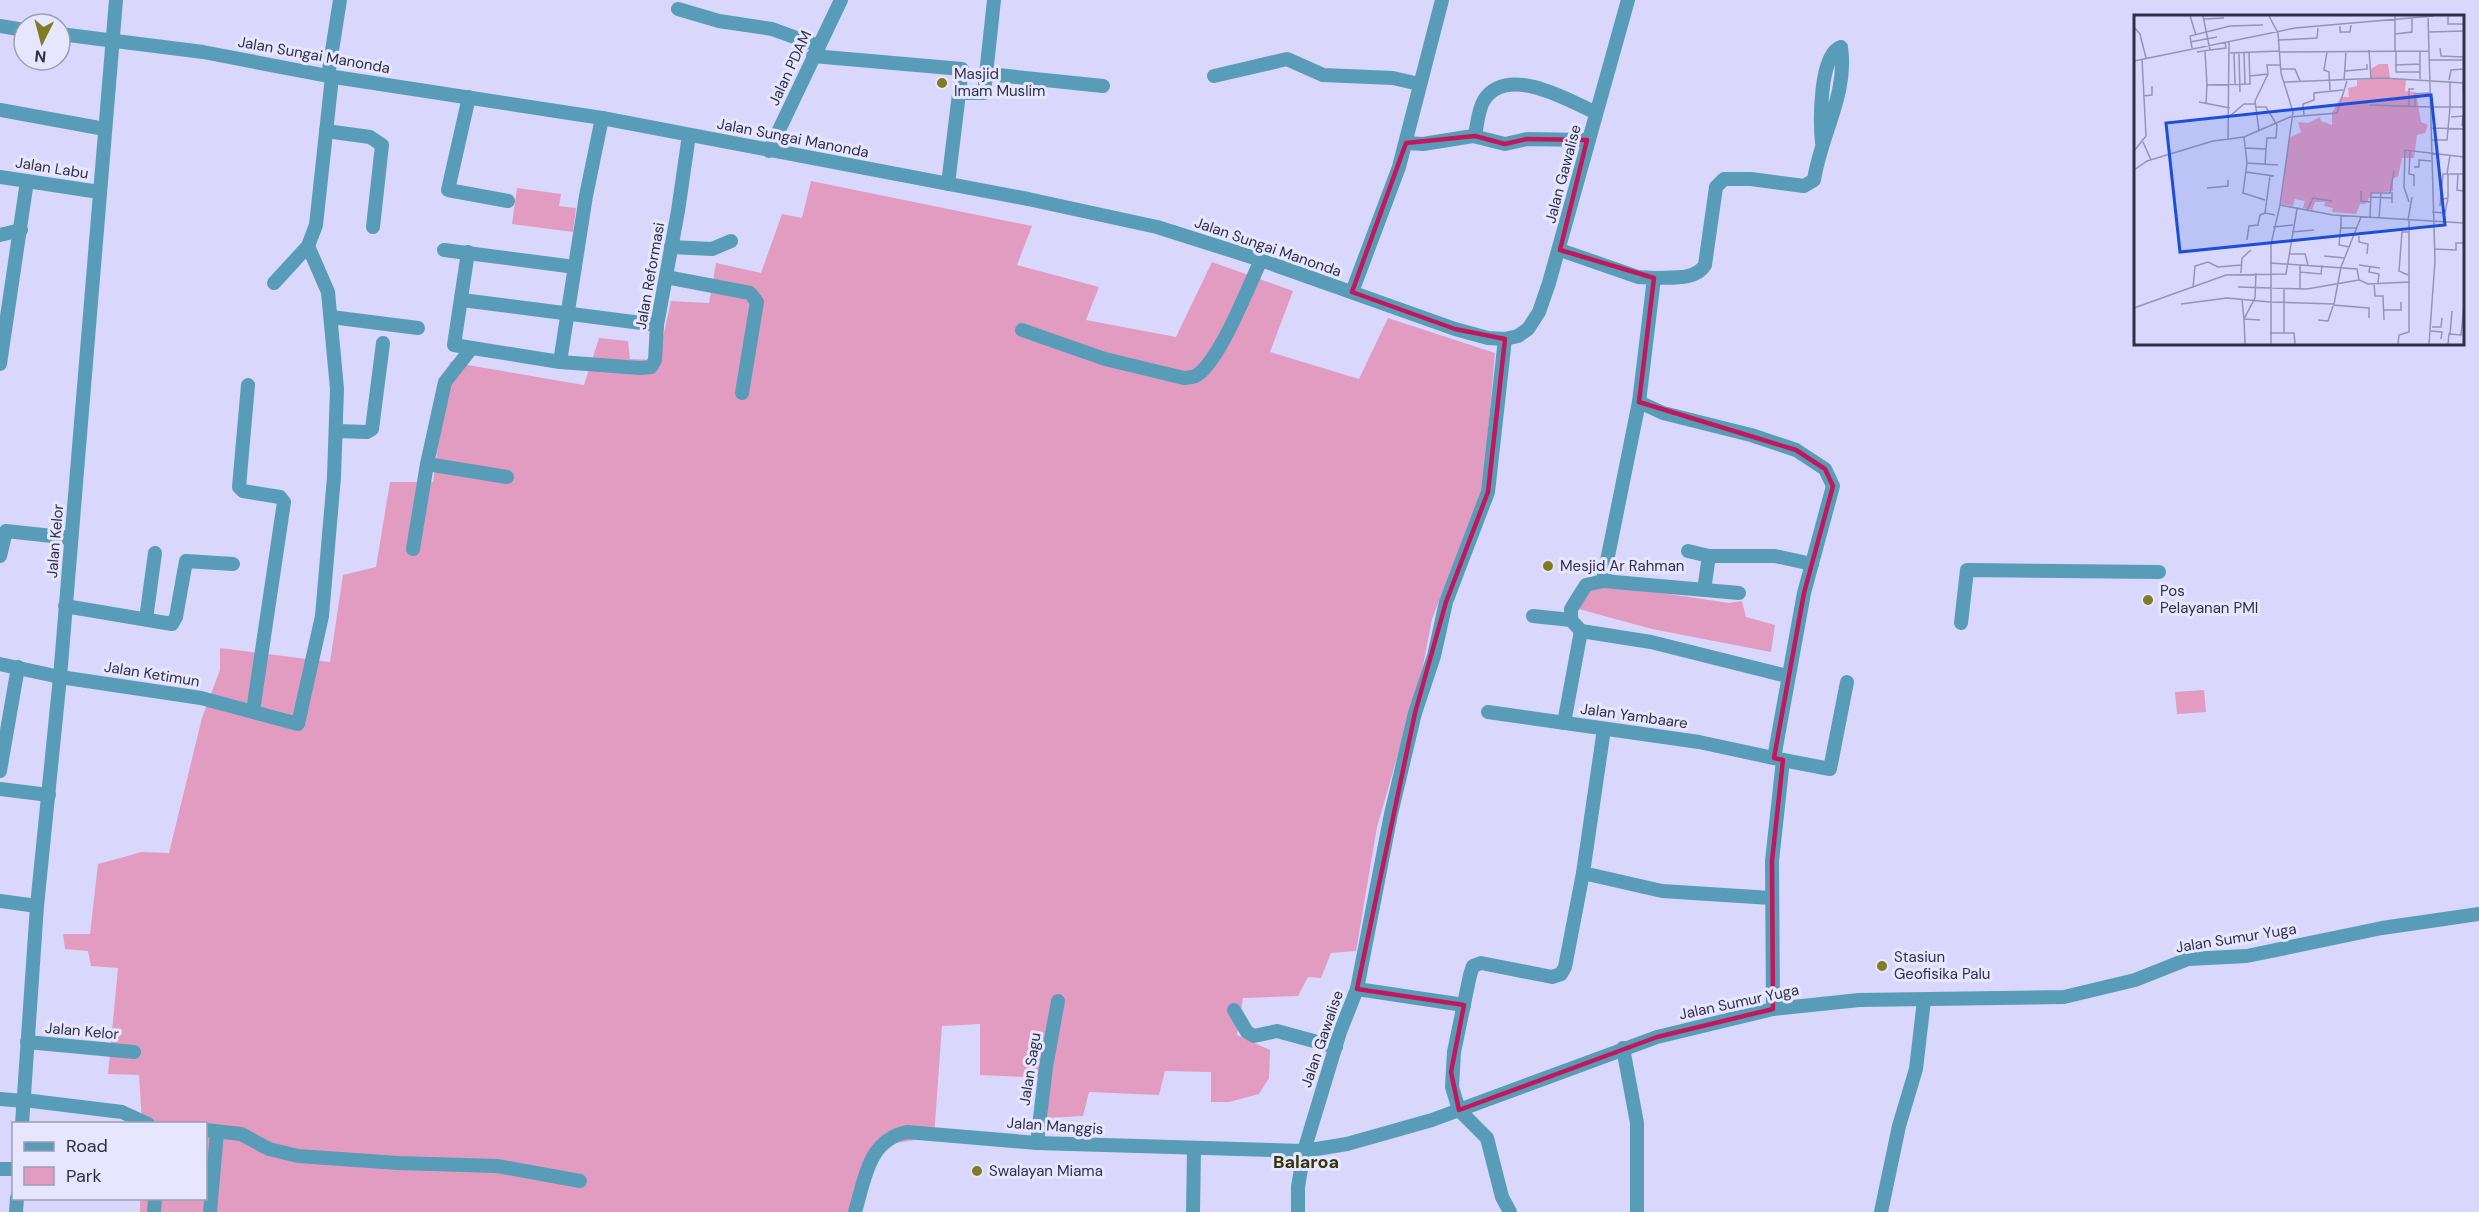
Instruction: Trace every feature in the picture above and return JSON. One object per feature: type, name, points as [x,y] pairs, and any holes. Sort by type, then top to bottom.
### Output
[{"type":"street","name":"Jalan Kelor","points":[[22,1122],[37,906],[60,677],[116,0]]},
{"type":"street","points":[[274,283],[309,246],[317,222],[330,77],[340,0]]},
{"type":"street","name":"Jalan PDAM","points":[[769,151],[841,0]]},
{"type":"street","points":[[960,93],[984,94],[988,74],[994,0]]},
{"type":"street","points":[[1352,292],[1406,143],[1442,0]]},
{"type":"street","name":"Jalan Gawalise","points":[[1298,1212],[1298,1187],[1304,1151],[1336,1047],[1357,989],[1398,784],[1422,688],[1434,656],[1446,602],[1488,492],[1505,339],[1518,336],[1528,329],[1539,312],[1560,250],[1587,140],[1627,3]]},
{"type":"street","points":[[678,9],[719,21],[772,29],[816,51],[962,69],[948,184]]},
{"type":"street","name":"Jalan Sungai Manonda","points":[[72,36],[203,52],[330,77],[602,118],[948,184],[1157,227],[1261,260],[1455,329],[1505,339]]},
{"type":"street","points":[[1560,250],[1638,277],[1690,276],[1700,272],[1705,265],[1716,187],[1724,179],[1751,179],[1804,186],[1814,180],[1822,143],[1835,114],[1842,70],[1841,47],[1832,53],[1825,79],[1820,119],[1822,143]]},
{"type":"street","points":[[1214,76],[1287,59],[1295,60],[1317,74],[1393,78],[1419,84]]},
{"type":"street","points":[[988,74],[1103,86]]},
{"type":"street","points":[[1475,136],[1484,100],[1496,88],[1528,84],[1552,92],[1596,113]]},
{"type":"street","points":[[468,97],[448,190],[508,201]]},
{"type":"street","points":[[0,110],[105,129]]},
{"type":"street","points":[[560,362],[602,118]]},
{"type":"street","points":[[326,131],[373,138],[382,145],[373,227]]},
{"type":"street","name":"Jalan Reformasi","points":[[471,349],[560,362],[648,368],[656,360],[657,325],[689,135]]},
{"type":"street","points":[[1406,143],[1423,144],[1475,136],[1505,144],[1527,139],[1587,140]]},
{"type":"street","name":"Jalan Labu","points":[[0,177],[99,192]]},
{"type":"street","points":[[0,364],[27,181]]},
{"type":"street","points":[[0,235],[21,230]]},
{"type":"street","points":[[671,247],[712,249],[731,242]]},
{"type":"street","points":[[309,246],[325,280],[332,317],[337,389],[336,430],[367,432],[372,429],[383,343]]},
{"type":"street","points":[[444,250],[575,267]]},
{"type":"street","points":[[413,549],[427,464],[445,382],[471,349],[454,345],[468,252]]},
{"type":"street","points":[[1023,330],[1105,359],[1184,378],[1195,377],[1203,371],[1232,323],[1261,260]]},
{"type":"street","points":[[666,278],[750,293],[755,297],[757,302],[742,393]]},
{"type":"street","points":[[1603,581],[1639,402],[1654,278]]},
{"type":"street","points":[[462,300],[567,316],[657,325]]},
{"type":"street","points":[[332,317],[418,328]]},
{"type":"street","points":[[248,385],[239,487],[243,491],[280,497],[284,502],[253,711]]},
{"type":"street","points":[[1639,402],[1663,413],[1751,435],[1796,450],[1825,469],[1833,486],[1812,564],[1787,676],[1772,848],[1773,1009]]},
{"type":"street","name":"Jalan Ketimun","points":[[0,664],[60,677],[201,698],[298,724],[321,616],[336,430]]},
{"type":"street","points":[[427,464],[507,477]]},
{"type":"street","points":[[0,556],[6,531],[72,538]]},
{"type":"street","points":[[1688,551],[1709,556],[1775,556],[1812,564]]},
{"type":"street","points":[[146,619],[155,553]]},
{"type":"street","points":[[1704,590],[1709,556]]},
{"type":"street","points":[[65,606],[172,624],[175,621],[186,561],[233,564]]},
{"type":"street","points":[[1961,623],[1967,570],[2159,572]]},
{"type":"street","points":[[1570,620],[1571,609],[1586,585],[1603,581],[1739,593]]},
{"type":"street","points":[[1533,616],[1570,620],[1581,631],[1652,642],[1787,676]]},
{"type":"street","points":[[1564,723],[1581,631]]},
{"type":"street","points":[[0,771],[18,667]]},
{"type":"street","name":"Jalan Yambaare","points":[[1488,712],[1699,742],[1830,769],[1847,682]]},
{"type":"street","points":[[1510,1212],[1502,1197],[1487,1138],[1459,1110],[1451,1072],[1464,1005],[1473,966],[1478,963],[1552,977],[1561,974],[1565,967],[1583,873],[1604,729]]},
{"type":"street","points":[[0,789],[49,795]]},
{"type":"street","points":[[1583,873],[1662,891],[1772,898]]},
{"type":"street","points":[[0,901],[37,906]]},
{"type":"street","name":"Jalan Sumur Yuga","points":[[1304,1151],[1358,1141],[1459,1110],[1657,1037],[1773,1009],[1859,1000],[2064,997],[2135,980],[2188,959],[2247,956],[2382,928],[2479,914]]},
{"type":"street","points":[[1357,989],[1464,1005]]},
{"type":"street","points":[[1881,1212],[1899,1126],[1916,1069],[1923,1000]]},
{"type":"street","name":"Jalan Sagu","points":[[1037,1143],[1046,1067],[1058,1001]]},
{"type":"street","points":[[1234,1010],[1247,1032],[1254,1036],[1277,1031],[1336,1047]]},
{"type":"street","name":"Jalan Kelor","points":[[27,1042],[134,1052]]},
{"type":"street","points":[[1623,1048],[1637,1123],[1637,1212]]},
{"type":"street","points":[[0,1099],[122,1112],[144,1122]]},
{"type":"street","points":[[210,1212],[211,1131],[241,1134],[269,1149],[298,1156],[398,1163],[497,1166],[580,1181]]},
{"type":"street","name":"Jalan Manggis","points":[[855,1212],[873,1155],[892,1135],[925,1132],[1037,1143],[1304,1151]]},
{"type":"street","points":[[1193,1212],[1194,1149]]},
{"type":"highlighted area","points":[[1475,136],[1505,144],[1527,139],[1587,140],[1560,250],[1654,278],[1639,402],[1796,450],[1825,469],[1833,486],[1804,593],[1774,758],[1783,760],[1772,861],[1773,1009],[1657,1037],[1459,1110],[1451,1072],[1464,1005],[1357,989],[1415,713],[1446,602],[1488,492],[1505,339],[1455,329],[1352,292],[1406,143]]},
{"type":"green space","points":[[811,181],[1032,226],[1017,265],[1099,287],[1086,320],[1176,337],[1212,262],[1293,291],[1270,352],[1359,379],[1388,318],[1495,353],[1483,488],[1432,619],[1422,671],[1377,827],[1356,951],[1331,953],[1321,978],[1308,977],[1298,996],[1243,998],[1237,1035],[1270,1050],[1269,1078],[1259,1094],[1229,1102],[1211,1102],[1211,1072],[1165,1071],[1159,1095],[1089,1092],[1083,1116],[1047,1118],[1050,1078],[980,1075],[980,1024],[942,1026],[934,1137],[896,1143],[862,1169],[850,1212],[140,1212],[140,1200],[207,1200],[207,1122],[142,1122],[139,1075],[108,1074],[118,968],[91,966],[88,951],[65,949],[63,934],[90,934],[98,864],[142,852],[169,853],[202,718],[220,670],[220,648],[330,662],[343,575],[376,567],[390,482],[433,482],[450,362],[584,385],[599,338],[628,341],[630,359],[658,360],[671,301],[709,303],[716,263],[761,273],[782,214],[802,218]]},
{"type":"green space","points":[[517,188],[561,194],[559,206],[576,208],[573,232],[512,224]]},
{"type":"green space","points":[[1593,587],[1656,592],[1729,603],[1742,601],[1746,617],[1775,625],[1771,652],[1652,629],[1579,609]]},
{"type":"green space","points":[[2204,690],[2206,712],[2177,714],[2175,692]]},
{"type":"place","name":"Masjid Imam Muslim","points":[[942,83]]},
{"type":"place","name":"Mesjid Ar Rahman","points":[[1548,566]]},
{"type":"place","name":"Pos Pelayanan PMI","points":[[2148,600]]},
{"type":"place","name":"Stasiun Geofisika Palu","points":[[1882,966]]},
{"type":"place","name":"Swalayan Miama","points":[[977,1171]]},
{"type":"district","name":"Balaroa","points":[[1306,1162]]}]
